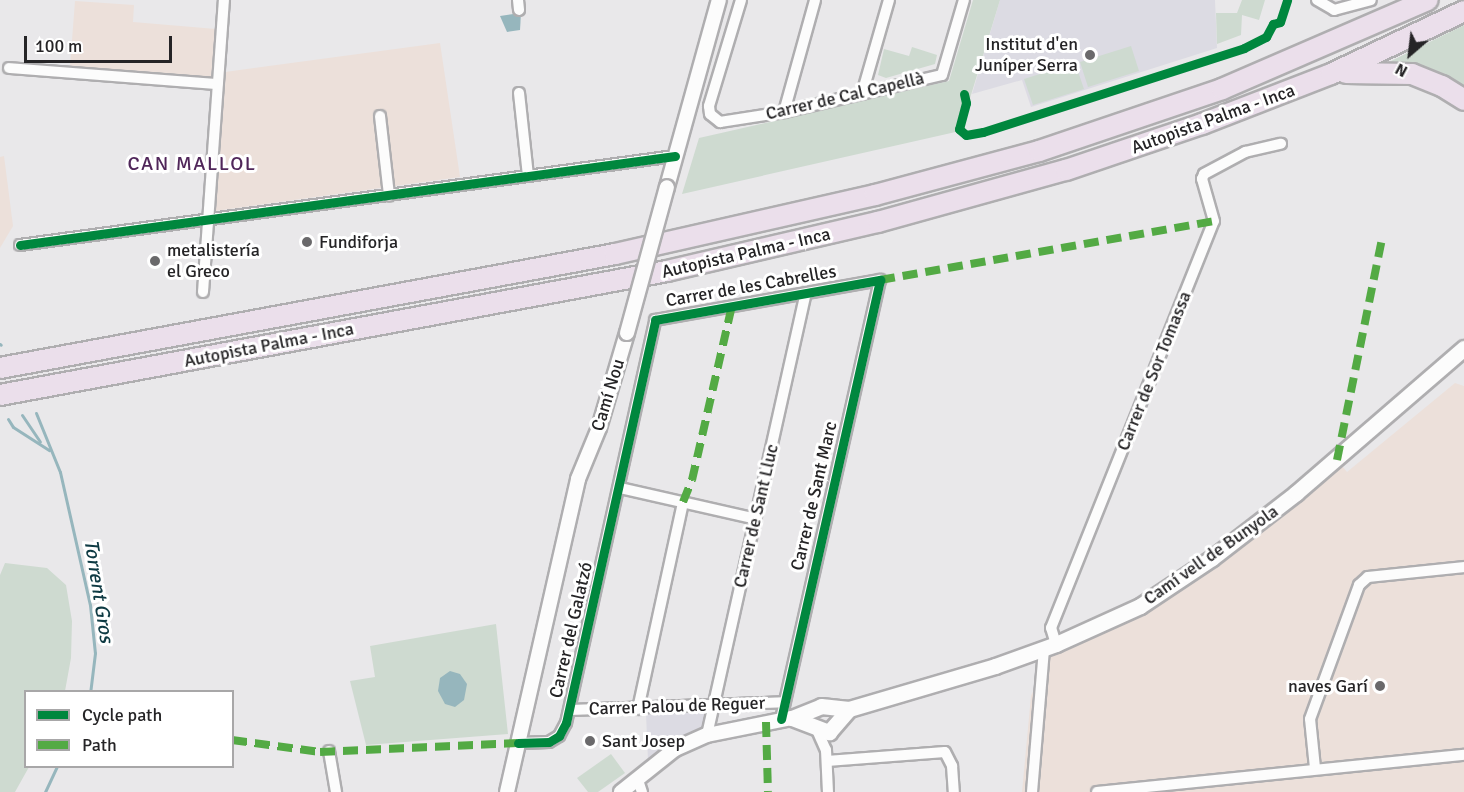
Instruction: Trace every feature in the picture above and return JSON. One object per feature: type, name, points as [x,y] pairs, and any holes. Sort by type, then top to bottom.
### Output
[{"type":"highway","name":"Autopista Palma - Inca","points":[[0,369],[626,252],[875,195],[1039,151],[1213,93],[1311,54],[1428,0]]},
{"type":"highway","name":"Autopista Palma - Inca","points":[[1,395],[667,271],[831,234],[1066,170],[1202,124],[1331,74],[1464,11]]},
{"type":"highway","points":[[1331,74],[1375,71],[1412,74],[1442,86],[1464,100]]},
{"type":"highway","points":[[0,361],[39,361]]},
{"type":"main road","points":[[1409,400],[1464,348]]},
{"type":"main road","points":[[1409,400],[1464,364]]},
{"type":"main road","name":"Camí vell de Bunyola","points":[[839,717],[1050,647],[1140,606],[1212,558],[1409,400]]},
{"type":"main road","points":[[786,719],[815,722],[825,733],[839,717],[826,706],[815,722]]},
{"type":"street","points":[[203,292],[224,0]]},
{"type":"street","name":"Carrer de Cal Capellà","points":[[741,0],[709,106],[710,114],[720,122],[784,112],[942,75],[964,0]]},
{"type":"street","points":[[784,112],[815,0]]},
{"type":"street","points":[[862,94],[889,0]]},
{"type":"street","points":[[1317,0],[1330,9],[1342,4],[1371,0]]},
{"type":"street","name":"Camí Nou","points":[[507,792],[578,479],[599,428],[627,333],[715,4]]},
{"type":"street","points":[[9,68],[217,84]]},
{"type":"street","points":[[519,93],[528,176]]},
{"type":"street","points":[[380,116],[389,195]]},
{"type":"street","name":"Carrer de Sor Tomassa","points":[[1050,647],[1051,628],[1214,221],[1202,180],[1204,174],[1245,152],[1281,144]]},
{"type":"street","points":[[20,245],[675,156]]},
{"type":"street","name":"Carrer de les Cabrelles","points":[[620,488],[655,320],[805,296],[880,280]]},
{"type":"street","name":"Carrer de Sant Marc","points":[[786,719],[784,702],[880,280]]},
{"type":"street","name":"Carrer de Sant Lluc","points":[[707,735],[805,296]]},
{"type":"street","points":[[620,488],[756,519]]},
{"type":"street","name":"Carrer del Galatzó","points":[[518,742],[549,742],[559,736],[570,710],[620,488]]},
{"type":"street","points":[[638,709],[683,502]]},
{"type":"street","points":[[1315,768],[1310,719],[1359,585],[1368,576],[1464,567]]},
{"type":"street","points":[[1032,792],[1050,647]]},
{"type":"street","name":"Carrer Palou de Reguer","points":[[570,710],[713,707],[784,702]]},
{"type":"street","points":[[826,756],[839,717]]},
{"type":"street","points":[[621,792],[640,786],[675,748],[707,735],[786,719]]},
{"type":"street","points":[[815,722],[826,756],[828,792]]},
{"type":"street","points":[[329,751],[336,792]]},
{"type":"street","points":[[826,756],[945,753],[952,766],[954,792]]},
{"type":"street","points":[[1097,792],[1315,768],[1464,755]]},
{"type":"shaded area","points":[[973,0],[1000,0],[960,131],[682,194],[699,138],[949,81]]},
{"type":"shaded area","name":"Institut d'en Juníper Serra","points":[[1000,0],[1215,0],[1217,48],[1031,107],[1022,80],[972,94]]},
{"type":"shaded area","points":[[1242,0],[1265,0],[1259,20],[1242,15],[1241,35],[1217,44],[1216,13],[1237,13]]},
{"type":"shaded area","points":[[75,1],[134,5],[133,22],[216,29],[212,78],[70,66]]},
{"type":"shaded area","points":[[1464,25],[1464,93],[1388,66],[1387,63]]},
{"type":"shaded area","points":[[440,43],[460,177],[215,211],[225,72]]},
{"type":"shaded area","points":[[1131,46],[1139,71],[1088,87],[1080,62]]},
{"type":"shaded area","points":[[912,47],[937,55],[935,64],[886,78],[878,75],[884,49],[909,56]]},
{"type":"shaded area","points":[[1075,63],[1084,89],[1033,105],[1024,79]]},
{"type":"shaded area","points":[[4,156],[13,226],[0,248],[0,157]]},
{"type":"shaded area","points":[[1455,383],[1464,386],[1464,792],[1022,792],[1031,696],[1051,652],[1140,606],[1337,460],[1347,472]]},
{"type":"shaded area","points":[[5,563],[47,568],[66,585],[72,621],[71,658],[65,690],[24,690],[24,768],[28,768],[15,792],[0,792],[0,575]]},
{"type":"shaded area","points":[[496,624],[508,734],[366,745],[350,681],[375,677],[370,646]]},
{"type":"shaded area","points":[[707,711],[703,729],[689,732],[648,761],[646,714]]},
{"type":"shaded area","points":[[611,754],[625,773],[598,792],[588,792],[577,778]]},
{"type":"water","points":[[521,13],[520,30],[507,32],[500,16]]},
{"type":"water","points":[[450,671],[460,674],[467,684],[464,700],[455,707],[445,704],[438,691],[440,678]]},
{"type":"waterway","name":"Torrent Gros","points":[[36,413],[60,472],[90,605],[95,653],[90,690]]},
{"type":"waterway","points":[[22,415],[40,442]]},
{"type":"waterway","points":[[8,419],[13,427],[49,450]]},
{"type":"waterway","name":"Torrent Gros","points":[[45,792],[56,768]]},
{"type":"marked path","points":[[880,280],[1214,221]]},
{"type":"marked path","points":[[1337,460],[1382,238]]},
{"type":"marked path","points":[[683,502],[692,480],[732,305]]},
{"type":"marked path","points":[[766,722],[768,792]]},
{"type":"marked path","points":[[234,740],[320,752],[518,743]]},
{"type":"cycle path","points":[[964,94],[966,103],[959,129],[966,135],[983,132],[1244,48],[1266,37],[1273,24],[1280,22],[1287,0]]},
{"type":"cycle path","points":[[20,245],[675,156]]},
{"type":"cycle path","points":[[518,743],[549,742],[559,736],[566,723],[655,320],[880,280],[781,719]]},
{"type":"place","name":"Institut d'en Juníper Serra","points":[[1090,55]]},
{"type":"place","name":"Fundiforja","points":[[307,242]]},
{"type":"place","name":"metalistería el Greco","points":[[155,261]]},
{"type":"place","name":"naves Garí","points":[[1380,686]]},
{"type":"place","name":"Sant Josep","points":[[590,741]]},
{"type":"district","name":"CAN MALLOL","points":[[192,163]]}]
